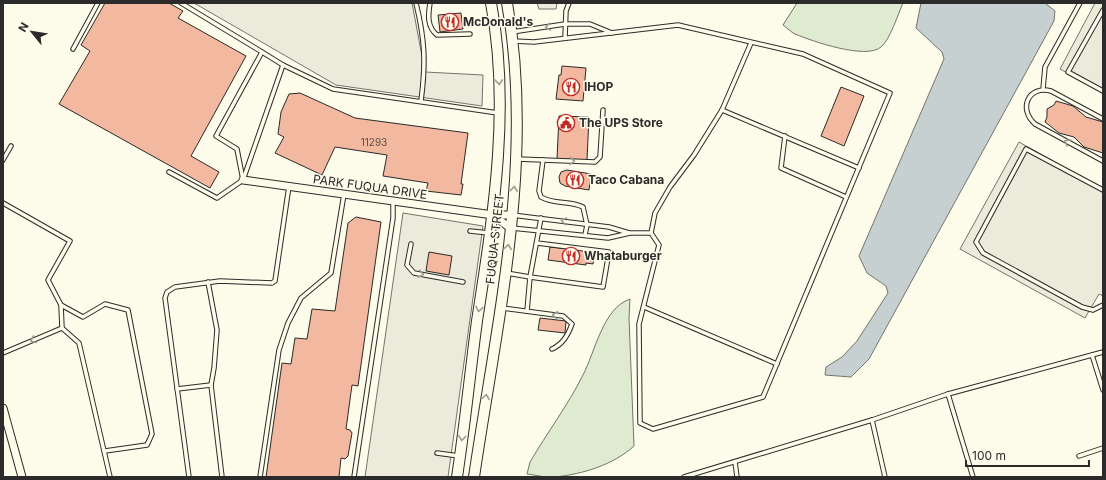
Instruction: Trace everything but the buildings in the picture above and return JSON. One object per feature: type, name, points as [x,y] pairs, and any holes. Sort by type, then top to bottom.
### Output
[{"type":"main road","name":"FUQUA STREET","points":[[457,477],[493,215],[500,113],[497,43],[491,3]]},
{"type":"main road","name":"FUQUA STREET","points":[[474,477],[500,308],[510,228],[516,159],[517,109],[507,3]]},
{"type":"main road","points":[[497,43],[511,37]]},
{"type":"main road","points":[[500,113],[517,109]]},
{"type":"main road","points":[[460,456],[477,458]]},
{"type":"street","name":"PARK FUQUA DRIVE","points":[[243,180],[493,215],[511,215]]},
{"type":"street","name":"PARK FUQUA DRIVE","points":[[493,215],[510,228]]},
{"type":"street","points":[[3,408],[22,477]]},
{"type":"lane","points":[[74,49],[98,3]]},
{"type":"lane","points":[[181,3],[283,66],[333,89],[500,113]]},
{"type":"lane","points":[[416,3],[425,45],[425,64],[421,101]]},
{"type":"lane","points":[[430,3],[429,25],[432,31],[437,35],[470,34]]},
{"type":"lane","points":[[565,38],[565,24],[569,3]]},
{"type":"lane","points":[[1043,89],[1045,67],[1080,3]]},
{"type":"lane","points":[[1103,10],[1068,72],[1103,91]]},
{"type":"lane","points":[[511,37],[565,24],[590,24],[613,33]]},
{"type":"lane","points":[[511,37],[534,42],[678,25],[803,54],[890,93],[763,397],[652,429],[640,423],[639,324],[659,244],[651,233],[655,213],[670,187],[694,155],[722,110],[751,42]]},
{"type":"lane","points":[[243,180],[237,149],[216,136],[262,52]]},
{"type":"lane","points":[[169,172],[217,198],[243,180],[283,66]]},
{"type":"lane","points":[[1103,119],[1052,92],[1043,89],[1036,91],[1029,98],[1026,108],[1028,118],[1035,124],[1103,160]]},
{"type":"lane","points":[[516,159],[595,162],[600,158],[603,110]]},
{"type":"lane","points":[[722,110],[859,168]]},
{"type":"lane","points":[[785,136],[781,168],[846,197]]},
{"type":"lane","points":[[3,160],[11,146]]},
{"type":"lane","points":[[1103,190],[1026,149],[976,242],[978,248],[983,253],[1082,307],[1093,310],[1103,305]]},
{"type":"lane","points":[[543,160],[539,191],[541,197],[546,201],[577,204],[583,208],[587,225],[585,235]]},
{"type":"lane","points":[[189,477],[165,298],[167,292],[175,287],[208,282],[272,283],[275,281],[289,186]]},
{"type":"lane","points":[[260,477],[279,350],[288,323],[301,298],[331,273],[344,194]]},
{"type":"lane","points":[[354,477],[393,218],[393,201]]},
{"type":"lane","points":[[3,203],[70,241],[48,280],[61,305],[62,328],[79,343],[110,477]]},
{"type":"lane","name":"PARK FUQUA DRIVE","points":[[511,215],[616,229],[630,233]]},
{"type":"lane","points":[[527,312],[530,277],[542,218]]},
{"type":"lane","points":[[510,228],[608,238],[630,233],[651,233]]},
{"type":"lane","points":[[470,230],[491,233]]},
{"type":"lane","points":[[504,273],[603,287],[609,252],[537,243]]},
{"type":"lane","points":[[411,244],[407,266],[414,273],[463,282]]},
{"type":"lane","points":[[208,282],[217,330],[211,385],[222,477]]},
{"type":"lane","points":[[61,305],[83,317],[105,304],[128,310],[152,434],[147,445],[105,451]]},
{"type":"lane","points":[[644,306],[777,364]]},
{"type":"lane","points":[[500,308],[563,316],[570,321],[572,324],[563,342],[561,345],[552,349]]},
{"type":"lane","points":[[3,353],[62,328]]},
{"type":"lane","points":[[684,477],[872,420],[948,394],[1103,352]]},
{"type":"lane","points":[[1092,355],[1103,390]]},
{"type":"lane","points":[[177,388],[211,385]]},
{"type":"lane","points":[[948,394],[973,477]]},
{"type":"lane","points":[[872,420],[885,477]]},
{"type":"lane","points":[[1079,456],[1103,448]]},
{"type":"lane","points":[[437,453],[460,456]]},
{"type":"lane","points":[[734,462],[737,477]]},
{"type":"green space","points":[[797,3],[903,3],[891,33],[884,44],[874,50],[864,51],[826,45],[792,32],[783,25]]},
{"type":"green space","points":[[630,299],[629,318],[634,446],[626,453],[597,468],[576,474],[545,477],[527,474],[530,462],[583,375],[606,321],[613,311]]},
{"type":"shaded area","points":[[194,3],[412,3],[425,72],[483,75],[482,106],[336,85]]},
{"type":"shaded area","points":[[537,3],[557,3],[556,9],[539,9]]},
{"type":"shaded area","points":[[921,3],[1045,3],[1055,11],[1054,21],[869,359],[851,377],[825,375],[826,367],[842,357],[857,341],[888,293],[886,286],[867,273],[859,256],[944,59],[942,52],[916,28]]},
{"type":"shaded area","points":[[1095,3],[1103,3],[1103,92],[1060,69]]},
{"type":"shaded area","points":[[1019,142],[1103,189],[1103,296],[1099,294],[1085,318],[960,249]]},
{"type":"shaded area","points":[[403,213],[483,226],[448,477],[365,477]]},
{"type":"place","name":"McDonald's","points":[[450,22]]},
{"type":"place","name":"IHOP","points":[[571,87]]},
{"type":"place","name":"The UPS Store","points":[[566,123]]},
{"type":"place","name":"Taco Cabana","points":[[575,180]]},
{"type":"place","name":"Whataburger","points":[[571,256]]}]
